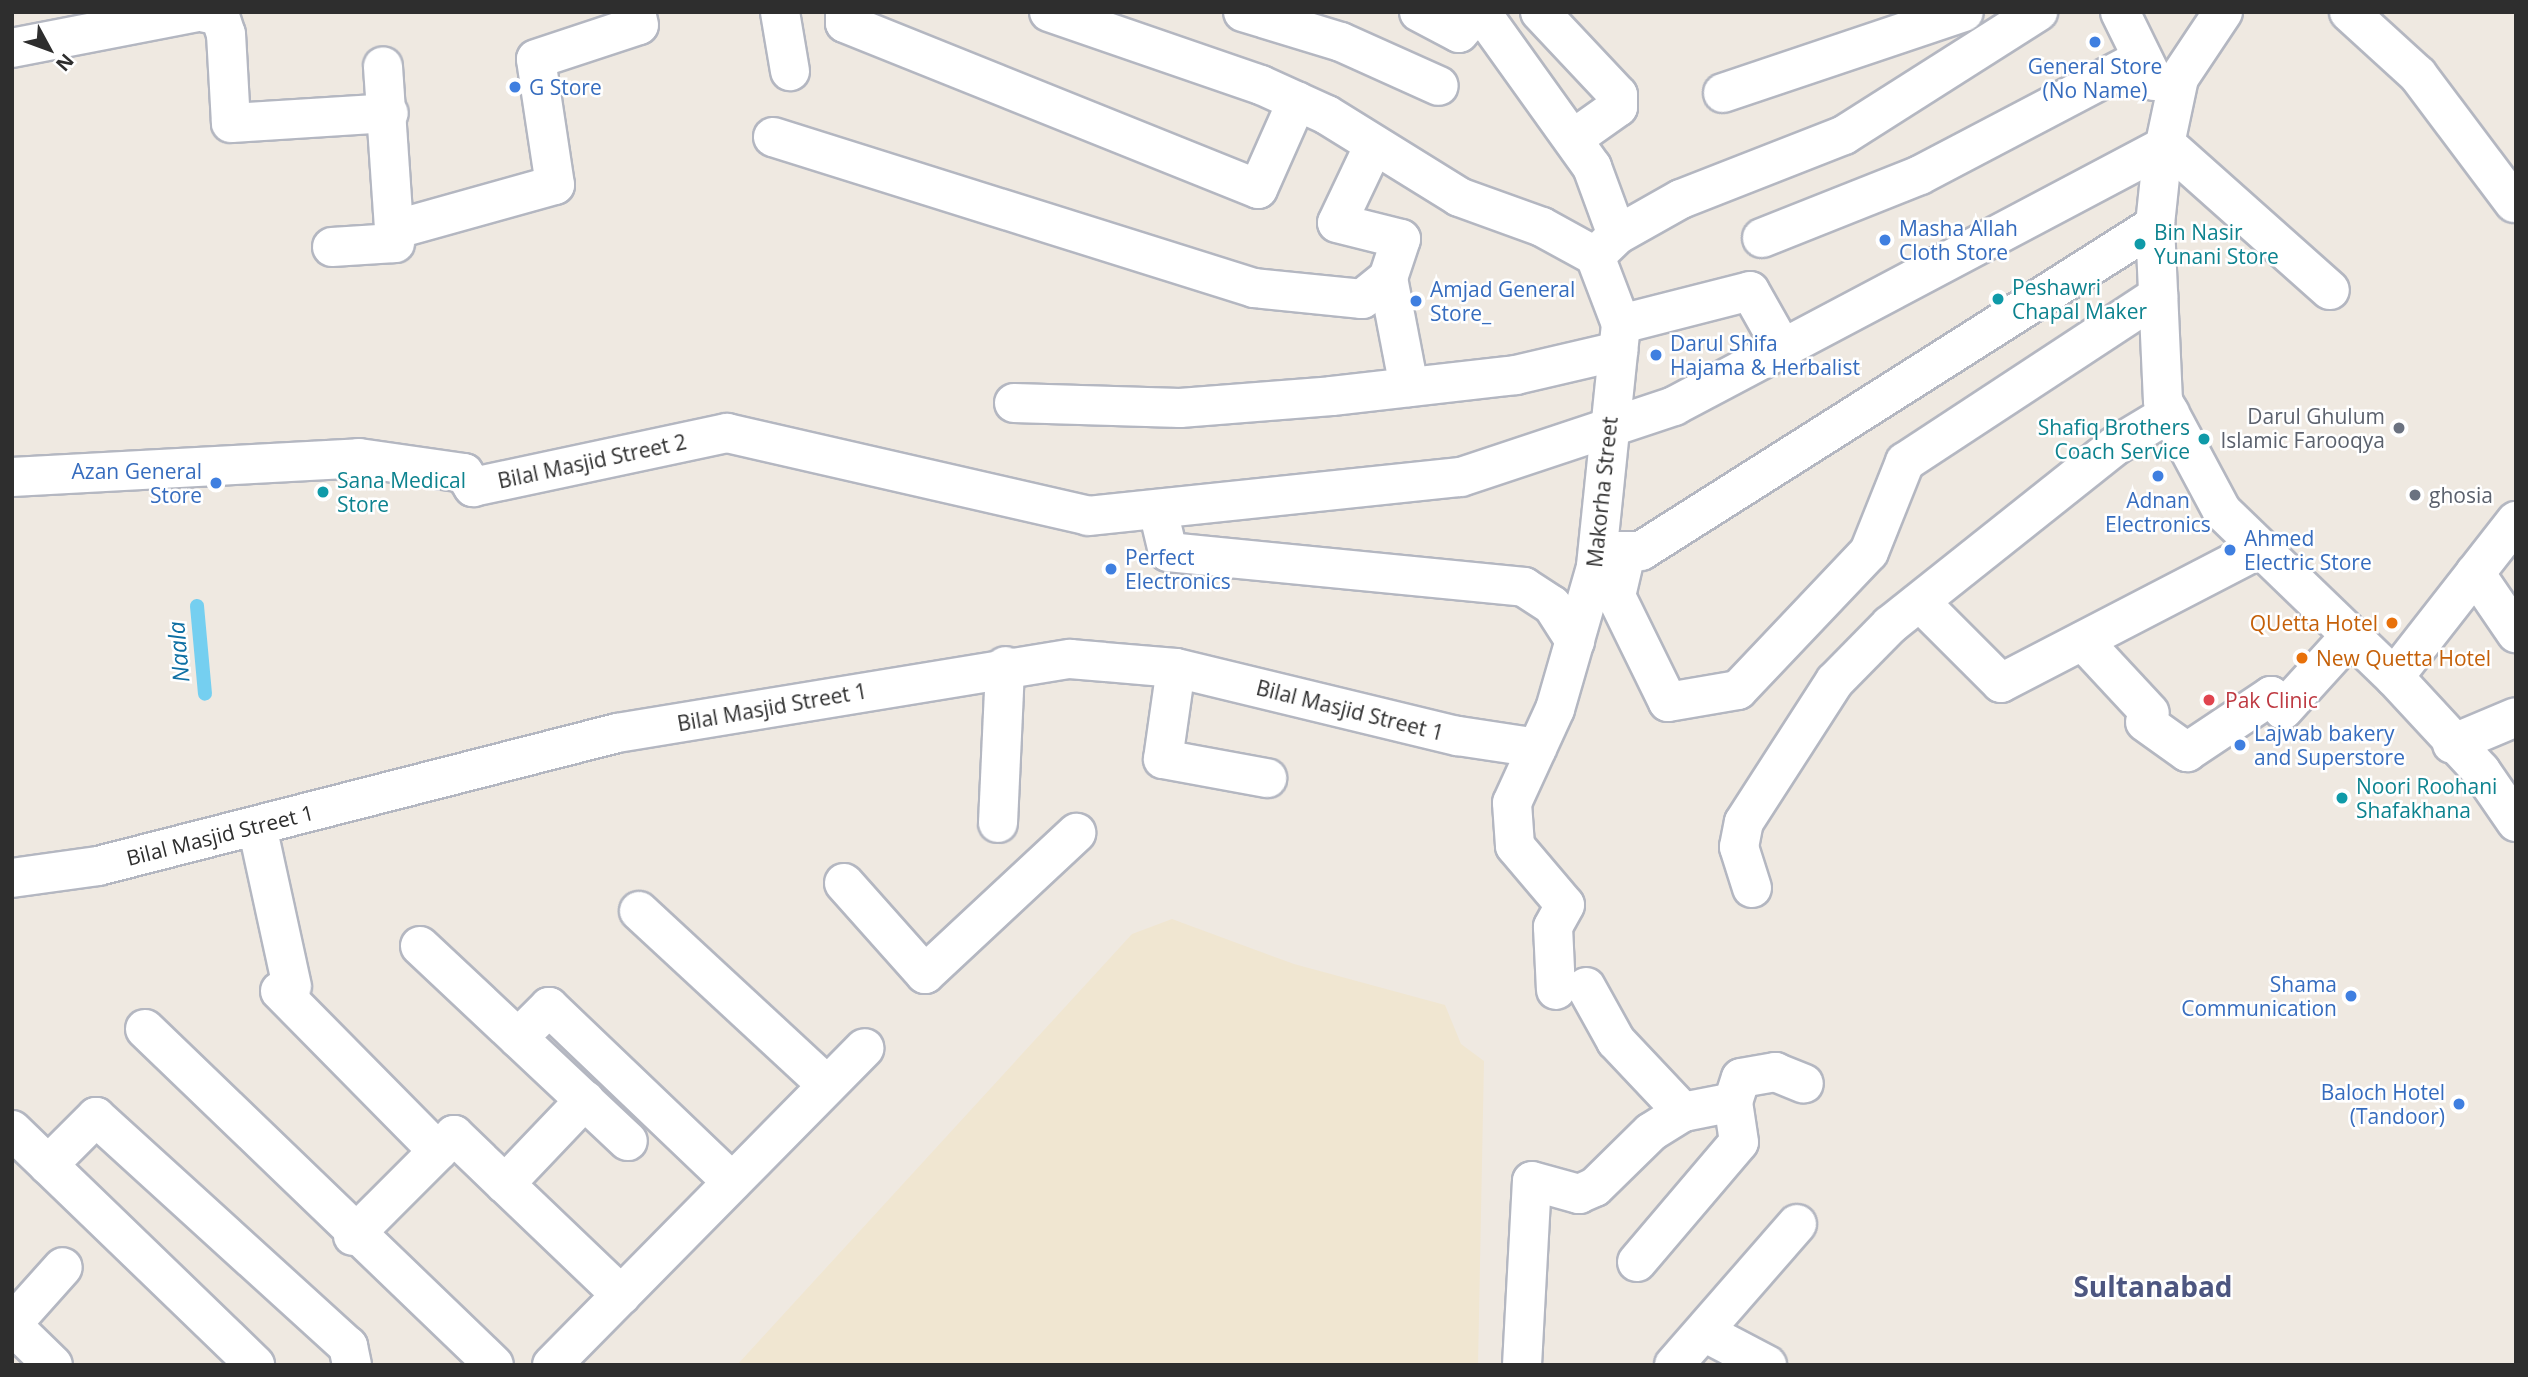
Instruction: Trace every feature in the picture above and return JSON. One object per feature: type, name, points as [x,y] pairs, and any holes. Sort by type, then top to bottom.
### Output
[{"type":"street","points":[[12,48],[199,12],[220,16],[226,34],[231,123],[389,113]]},
{"type":"street","points":[[397,229],[555,185],[536,59],[639,25],[636,12]]},
{"type":"street","points":[[780,12],[790,71]]},
{"type":"street","points":[[845,12],[845,23],[1258,189],[1297,101]]},
{"type":"street","points":[[1049,12],[1297,101],[1459,197],[1542,227],[1606,246],[1681,199],[1844,135],[2038,12]]},
{"type":"street","points":[[1243,12],[1341,42],[1438,86]]},
{"type":"street","name":"Makorha Street","points":[[1419,12],[1459,33],[1479,12],[1592,167],[1620,337],[1609,428],[1611,552],[1575,641],[1537,748],[1513,803],[1515,846],[1565,905],[1553,927],[1571,988],[1616,1041],[1683,1112]]},
{"type":"street","points":[[1540,12],[1618,95],[1618,107],[1573,139]]},
{"type":"street","points":[[1723,93],[1964,12]]},
{"type":"street","points":[[2120,12],[2170,129],[2330,290]]},
{"type":"street","points":[[2222,12],[2179,78],[2155,225],[2163,401],[2222,511],[2258,550],[2394,677],[2452,744],[2481,771],[2516,822]]},
{"type":"street","points":[[2349,12],[2418,75],[2514,203]]},
{"type":"street","points":[[1762,238],[1920,174],[2141,59]]},
{"type":"street","points":[[332,247],[395,243],[397,229],[383,66]]},
{"type":"street","points":[[1575,641],[1552,605],[1524,587],[1168,552],[1158,510],[1461,477],[1674,406],[1784,351],[2170,129]]},
{"type":"street","points":[[773,137],[1254,288],[1362,299],[1388,278]]},
{"type":"street","points":[[1374,145],[1337,223],[1401,239],[1388,278],[1409,387]]},
{"type":"street","points":[[2155,225],[1641,551],[1611,552],[1616,596],[1668,702],[1738,690],[1869,552],[1905,462],[2158,296]]},
{"type":"street","points":[[1014,403],[1180,408],[1516,375],[1750,291],[1784,351]]},
{"type":"street","points":[[1752,888],[1739,847],[1762,787],[1835,681],[1921,603],[2115,446],[2169,413]]},
{"type":"street","name":"Bilal Masjid Street 2","points":[[12,477],[359,458],[464,473],[472,487],[727,433],[1088,516],[1158,510]]},
{"type":"street","points":[[2394,677],[2516,521]]},
{"type":"street","points":[[1921,603],[2001,683],[2258,550]]},
{"type":"street","points":[[2475,573],[2516,633]]},
{"type":"street","points":[[2083,641],[2148,718],[2187,752],[2271,696],[2283,710],[2350,636]]},
{"type":"street","name":"Bilal Masjid Street 1","points":[[12,878],[98,866],[617,733],[1004,666],[1070,659],[1176,668],[1458,736],[1537,748]]},
{"type":"street","points":[[998,823],[1004,666]]},
{"type":"street","points":[[1176,668],[1163,760],[1267,778]]},
{"type":"street","points":[[2452,744],[2516,717]]},
{"type":"street","points":[[257,826],[286,989],[438,1151]]},
{"type":"street","points":[[845,883],[925,974],[1076,833]]},
{"type":"street","points":[[639,911],[827,1086]]},
{"type":"street","points":[[420,946],[628,1141]]},
{"type":"street","points":[[518,1038],[549,1007],[732,1182]]},
{"type":"street","points":[[145,1029],[354,1236],[494,1365]]},
{"type":"street","points":[[552,1365],[865,1048]]},
{"type":"street","points":[[1637,1262],[1739,1142],[1733,1102],[1741,1078],[1775,1072],[1804,1084]]},
{"type":"street","points":[[505,1184],[585,1100]]},
{"type":"street","points":[[1522,1365],[1532,1181],[1578,1194],[1595,1187],[1651,1132],[1683,1112],[1733,1102]]},
{"type":"street","points":[[48,1165],[96,1117],[348,1346],[352,1365]]},
{"type":"street","points":[[12,1130],[255,1365]]},
{"type":"street","points":[[354,1236],[454,1135],[621,1295]]},
{"type":"street","points":[[1674,1365],[1706,1333],[1797,1224]]},
{"type":"street","points":[[53,1365],[12,1324],[63,1267]]},
{"type":"street","points":[[1706,1333],[1767,1365]]},
{"type":"shaded area","points":[[1172,919],[1294,964],[1445,1005],[1461,1044],[1484,1061],[1478,1365],[737,1365],[1132,934]]},
{"type":"waterway","name":"Naala","points":[[197,606],[205,694]]},
{"type":"place","name":"General Store (No Name)","points":[[2095,42]]},
{"type":"place","name":"G Store","points":[[515,87]]},
{"type":"place","name":"Masha Allah Cloth Store","points":[[1885,240]]},
{"type":"place","name":"Bin Nasir Yunani Store","points":[[2140,244]]},
{"type":"place","name":"Peshawri Chapal Maker","points":[[1998,299]]},
{"type":"place","name":"Amjad General Store_","points":[[1416,301]]},
{"type":"place","name":"Darul Shifa Hajama & Herbalist","points":[[1656,355]]},
{"type":"place","name":"Darul Ghulum Islamic Farooqya","points":[[2399,428]]},
{"type":"place","name":"Shafiq Brothers Coach Service","points":[[2204,439]]},
{"type":"place","name":"Adnan Electronics","points":[[2158,476]]},
{"type":"place","name":"Azan General Store","points":[[216,483]]},
{"type":"place","name":"Sana Medical Store","points":[[323,492]]},
{"type":"place","name":"ghosia","points":[[2415,495]]},
{"type":"place","name":"Ahmed Electric Store","points":[[2230,550]]},
{"type":"place","name":"Perfect Electronics","points":[[1111,569]]},
{"type":"place","name":"QUetta Hotel","points":[[2392,623]]},
{"type":"place","name":"New Quetta Hotel","points":[[2302,658]]},
{"type":"place","name":"Pak Clinic","points":[[2209,700]]},
{"type":"place","name":"Lajwab bakery and Superstore","points":[[2240,745]]},
{"type":"place","name":"Noori Roohani Shafakhana","points":[[2342,798]]},
{"type":"place","name":"Shama Communication","points":[[2351,996]]},
{"type":"place","name":"Baloch Hotel (Tandoor)","points":[[2459,1104]]},
{"type":"district","name":"Sultanabad","points":[[2153,1286]]}]
